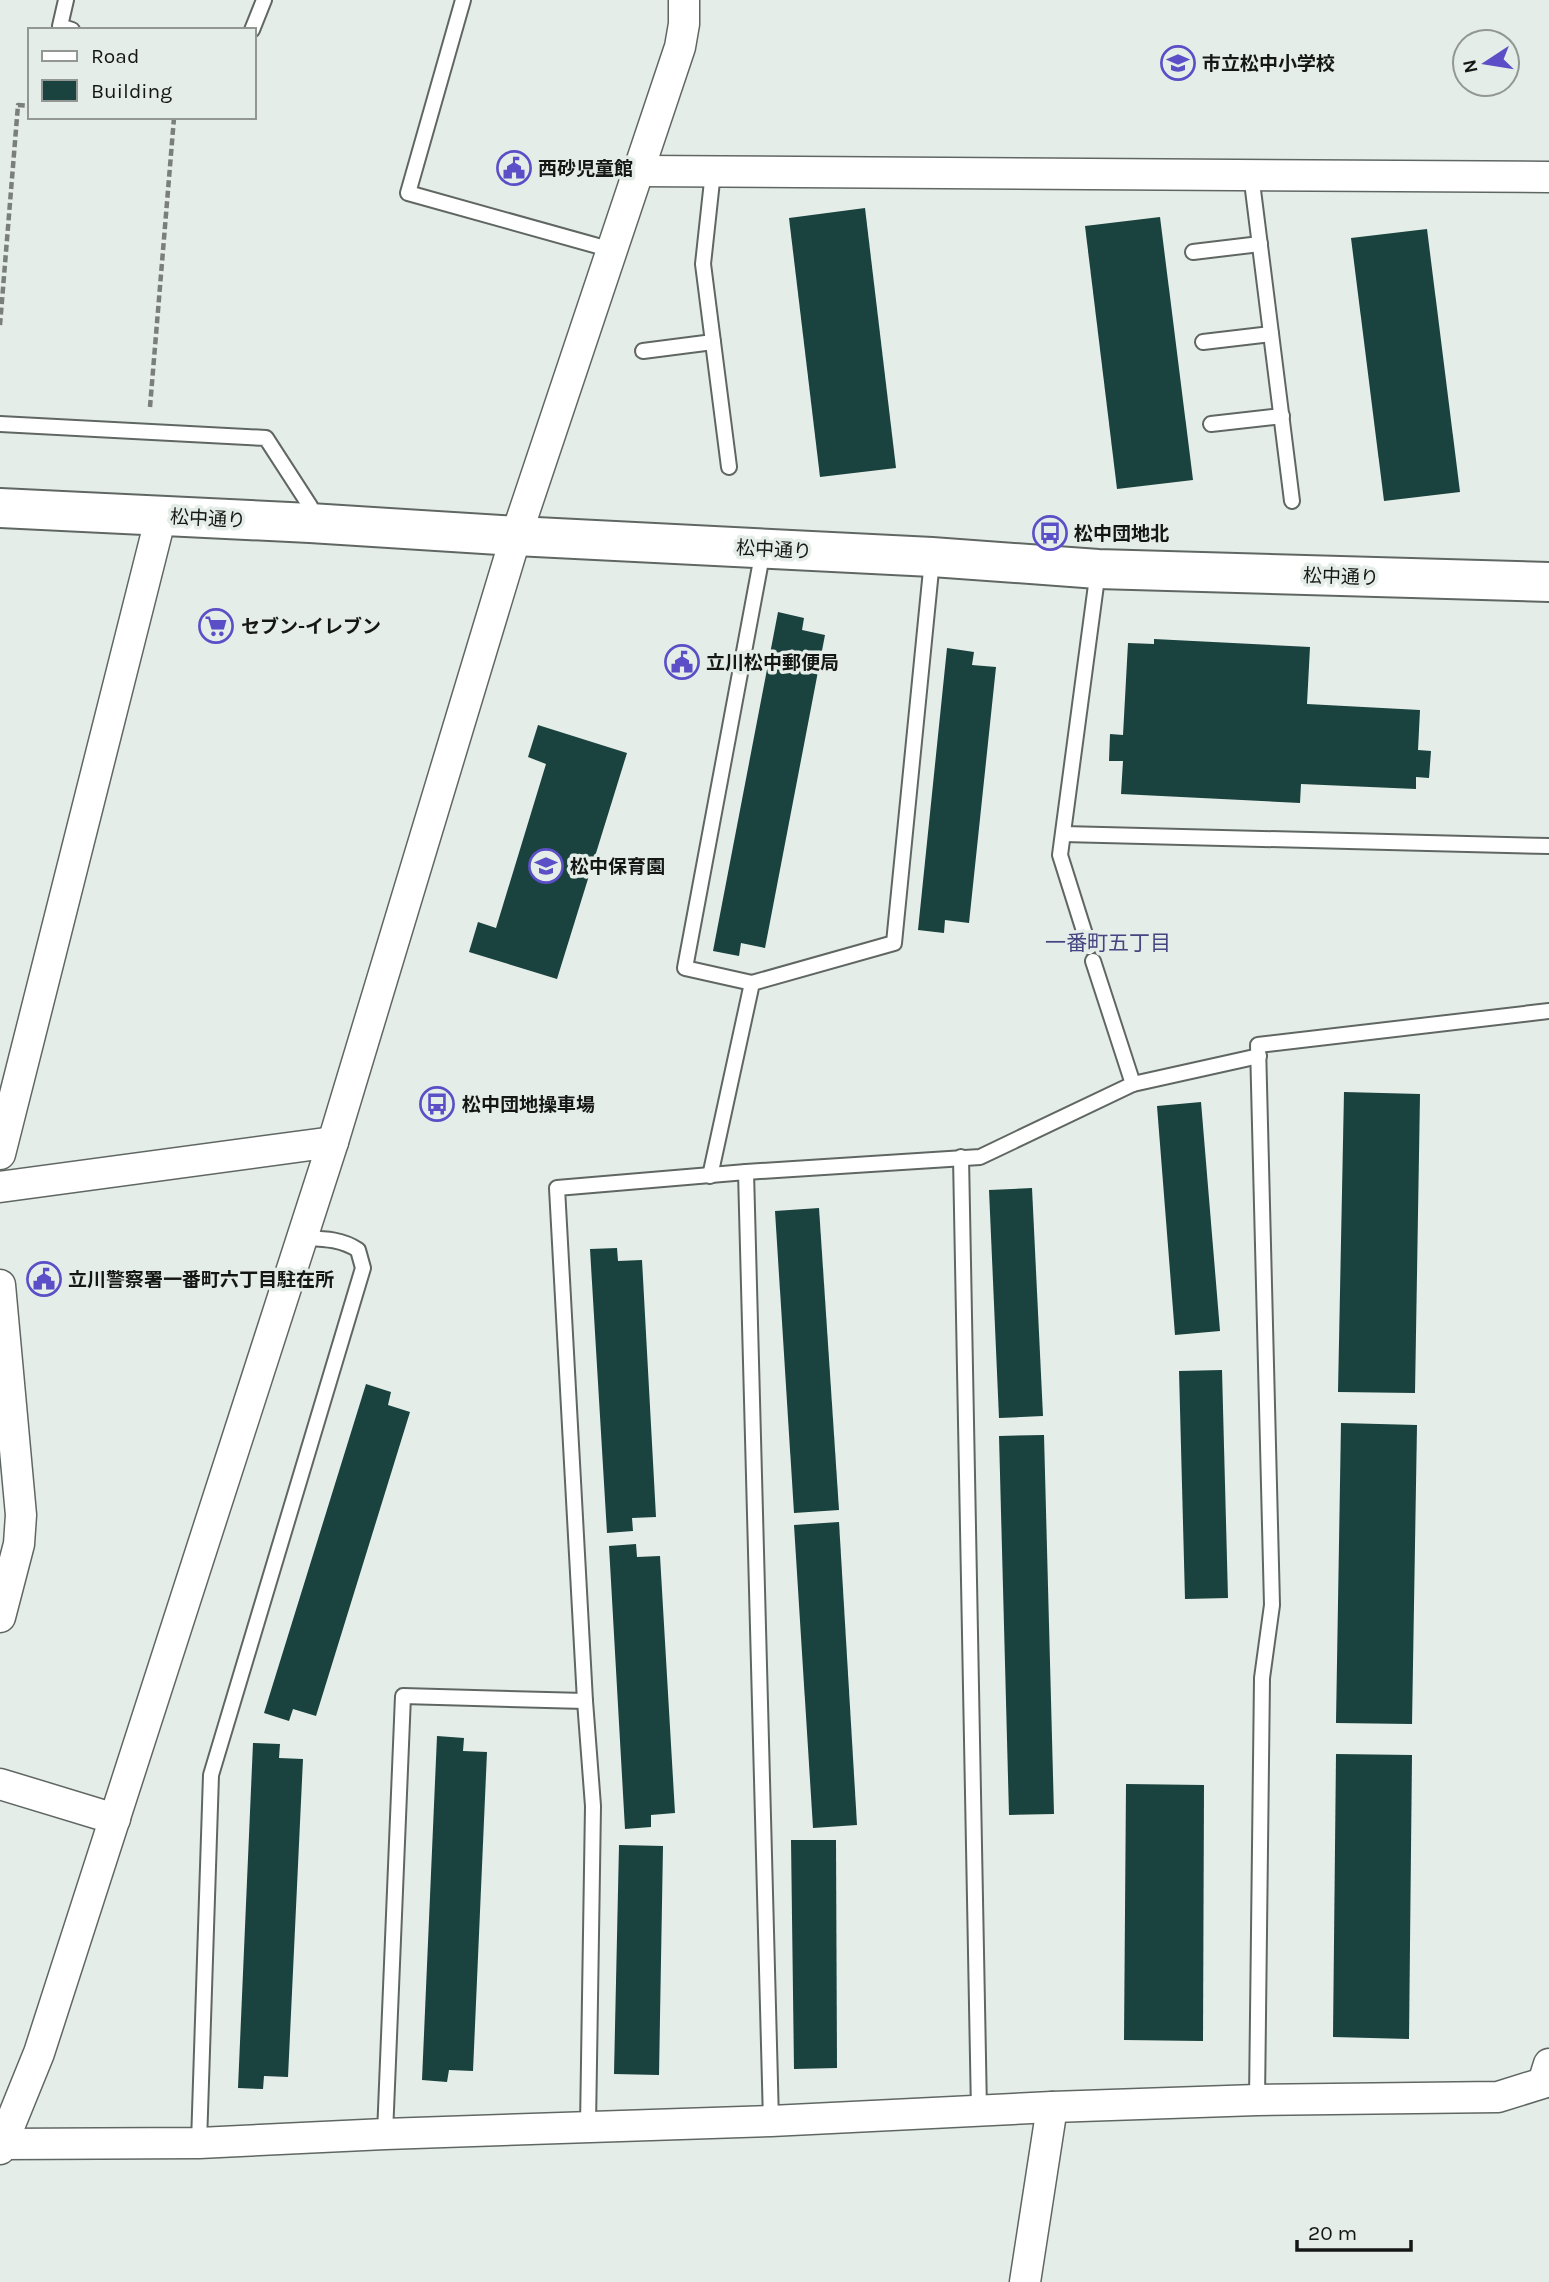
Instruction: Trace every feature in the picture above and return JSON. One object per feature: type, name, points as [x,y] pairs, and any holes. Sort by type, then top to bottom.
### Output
[{"type":"street","points":[[684,0],[680,47],[516,536],[332,1142],[39,2053],[1,2147],[199,2143],[385,2133],[771,2121],[1257,2100],[1498,2096],[1547,2079]]},
{"type":"street","points":[[639,171],[1549,177]]},
{"type":"street","name":"松中通り","points":[[0,508],[932,557],[1098,569],[1549,582]]},
{"type":"street","points":[[0,1154],[161,516]]},
{"type":"street","points":[[0,1187],[332,1142]]},
{"type":"street","points":[[0,1285],[21,1515],[19,1544],[0,1617]]},
{"type":"street","points":[[0,1784],[115,1819]]},
{"type":"street","points":[[1025,2282],[1052,2107]]},
{"type":"lane","points":[[66,0],[60,26],[66,28]]},
{"type":"lane","points":[[253,28],[264,0]]},
{"type":"lane","points":[[463,0],[408,193],[612,250]]},
{"type":"lane","points":[[713,172],[703,264],[729,467]]},
{"type":"lane","points":[[1251,174],[1292,500]]},
{"type":"lane","points":[[1193,251],[1260,244]]},
{"type":"lane","points":[[1203,342],[1271,334]]},
{"type":"lane","points":[[643,351],[713,342]]},
{"type":"lane","points":[[1211,424],[1282,416]]},
{"type":"lane","points":[[0,424],[266,438],[310,506],[310,523]]},
{"type":"lane","points":[[763,548],[685,968],[752,983],[894,943],[932,557]]},
{"type":"lane","points":[[1098,569],[1060,855],[1133,1084]]},
{"type":"lane","points":[[1063,834],[1549,846]]},
{"type":"lane","points":[[710,1176],[752,983]]},
{"type":"lane","points":[[1257,2100],[1262,1678],[1272,1605],[1258,1045],[1549,1011]]},
{"type":"lane","points":[[588,2126],[593,1806],[557,1188],[746,1172],[980,1157],[1133,1084],[1259,1056]]},
{"type":"lane","points":[[961,1157],[979,2111]]},
{"type":"lane","points":[[746,1172],[771,2121]]},
{"type":"lane","points":[[199,2143],[211,1774],[363,1268],[358,1250],[351,1245],[338,1240],[300,1238]]},
{"type":"lane","points":[[385,2133],[403,1696],[585,1701]]},
{"type":"path","points":[[0,325],[18,105],[28,106]]},
{"type":"path","points":[[147,432],[174,119]]},
{"type":"building","points":[[865,208],[896,468],[820,477],[789,218]]},
{"type":"building","points":[[1160,217],[1193,480],[1117,489],[1085,226]]},
{"type":"building","points":[[1427,229],[1460,492],[1384,501],[1351,238]]},
{"type":"building","points":[[778,612],[804,618],[802,630],[825,635],[765,948],[741,943],[739,956],[713,951]]},
{"type":"building","points":[[1154,639],[1310,647],[1307,704],[1420,710],[1418,750],[1431,751],[1429,778],[1416,777],[1416,789],[1301,784],[1300,803],[1121,794],[1123,761],[1109,761],[1110,734],[1123,735],[1128,643],[1154,644]]},
{"type":"building","points":[[947,648],[974,652],[972,665],[996,667],[969,923],[945,920],[944,933],[918,930]]},
{"type":"building","points":[[538,725],[627,753],[557,979],[469,952],[478,922],[496,928],[546,764],[528,757]]},
{"type":"building","points":[[1344,1092],[1420,1094],[1415,1393],[1338,1392]]},
{"type":"building","points":[[1201,1102],[1220,1331],[1175,1335],[1157,1106]]},
{"type":"building","points":[[1032,1188],[1043,1416],[999,1418],[989,1190]]},
{"type":"building","points":[[819,1208],[839,1510],[794,1513],[775,1211]]},
{"type":"building","points":[[617,1248],[618,1261],[642,1260],[656,1517],[632,1518],[633,1531],[607,1533],[590,1249]]},
{"type":"building","points":[[1222,1370],[1228,1598],[1185,1599],[1179,1371]]},
{"type":"building","points":[[366,1384],[391,1392],[388,1405],[410,1412],[316,1716],[293,1709],[289,1721],[264,1713]]},
{"type":"building","points":[[1341,1423],[1417,1425],[1412,1724],[1336,1723]]},
{"type":"building","points":[[1044,1435],[1054,1814],[1009,1815],[999,1436]]},
{"type":"building","points":[[839,1522],[857,1825],[813,1828],[794,1525]]},
{"type":"building","points":[[636,1544],[637,1557],[660,1556],[675,1813],[651,1815],[651,1827],[625,1829],[609,1546]]},
{"type":"building","points":[[437,1736],[464,1738],[463,1751],[487,1752],[473,2071],[449,2070],[447,2082],[422,2080]]},
{"type":"building","points":[[253,1743],[280,1744],[279,1758],[303,1759],[288,2077],[264,2076],[263,2089],[238,2088]]},
{"type":"building","points":[[1336,1754],[1412,1755],[1409,2039],[1333,2037]]},
{"type":"building","points":[[1126,1784],[1204,1785],[1203,2041],[1124,2040]]},
{"type":"building","points":[[791,1840],[836,1840],[837,2068],[794,2069]]},
{"type":"building","points":[[619,1845],[663,1846],[659,2075],[614,2074]]},
{"type":"place","name":"市立松中小学校","points":[[1178,63]]},
{"type":"place","name":"西砂児童館","points":[[514,168]]},
{"type":"place","name":"松中団地北","points":[[1050,533]]},
{"type":"place","name":"セブン-イレブン","points":[[216,626]]},
{"type":"place","name":"立川松中郵便局","points":[[682,662]]},
{"type":"place","name":"松中保育園","points":[[546,866]]},
{"type":"place","name":"松中団地操車場","points":[[437,1104]]},
{"type":"place","name":"立川警察署一番町六丁目駐在所","points":[[44,1279]]},
{"type":"district","name":"一番町五丁目","points":[[1108,943]]}]
